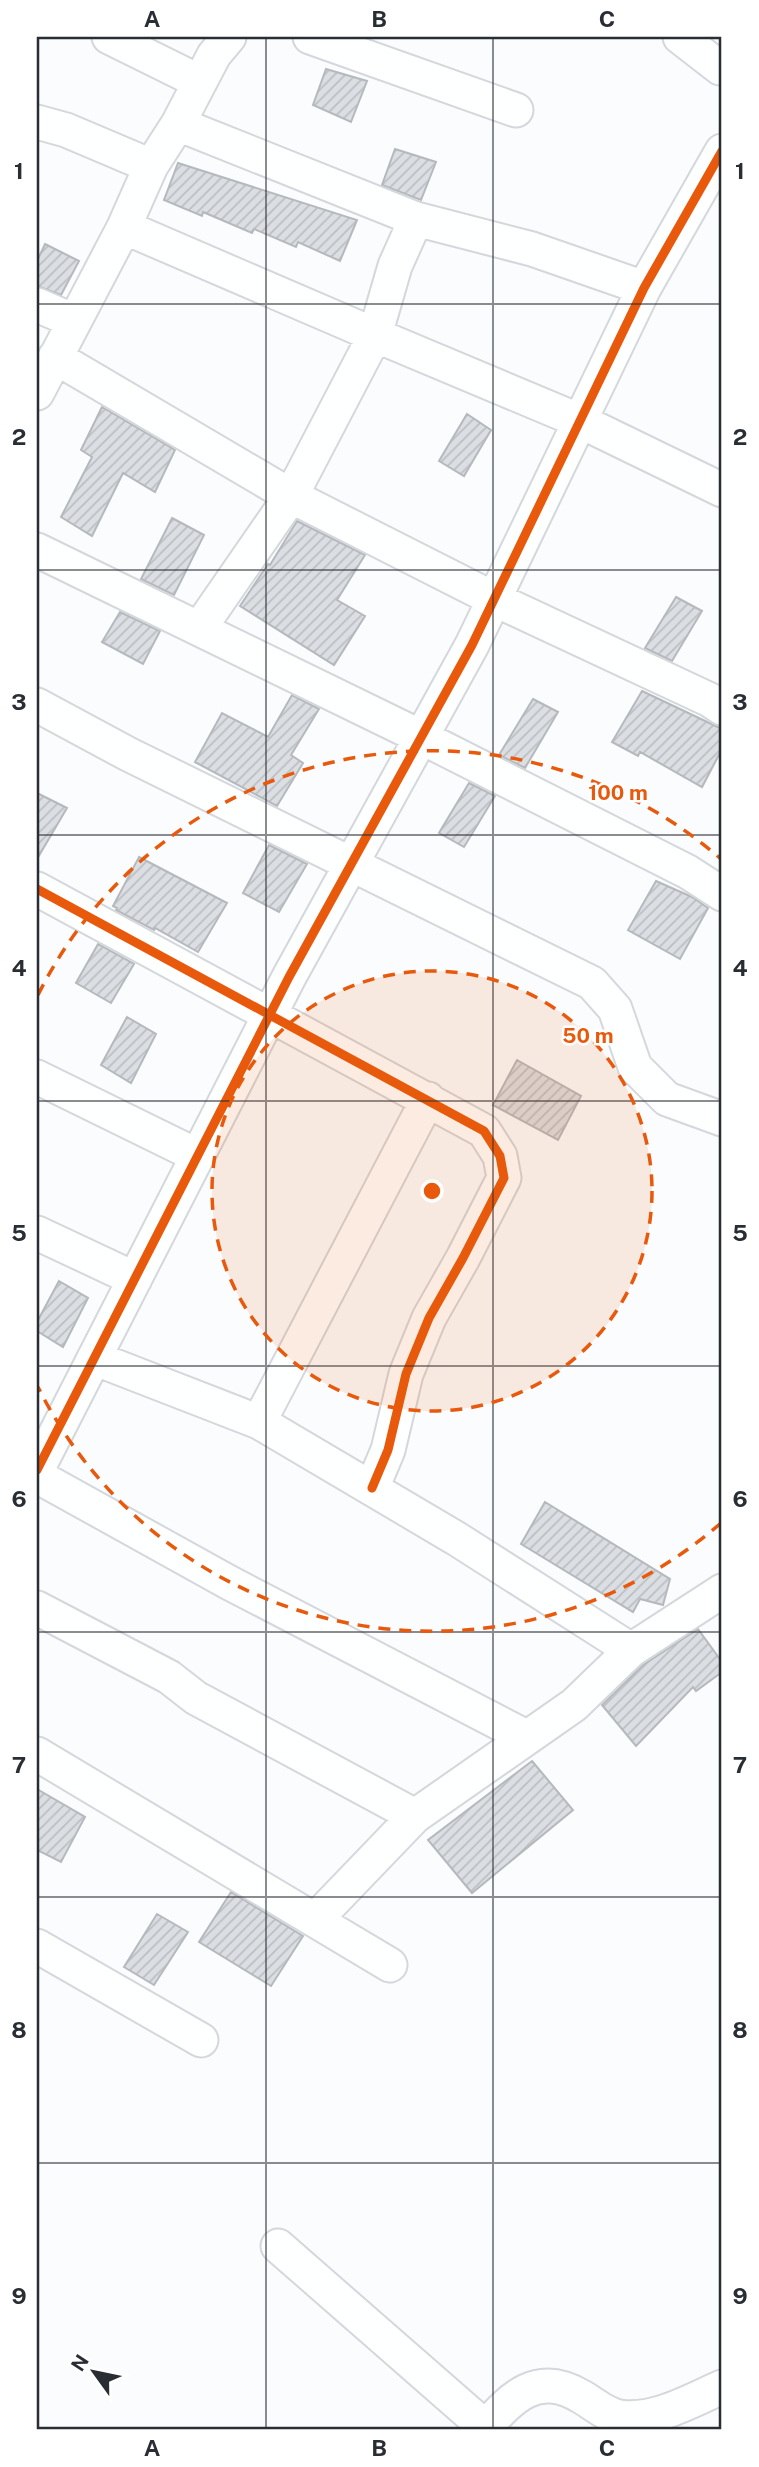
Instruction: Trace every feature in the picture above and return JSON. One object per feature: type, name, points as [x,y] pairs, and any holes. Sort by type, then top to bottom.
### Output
[{"type":"street","points":[[109,37],[200,82]]},
{"type":"street","points":[[37,393],[124,227],[151,166],[178,124],[214,55],[229,37]]},
{"type":"street","points":[[310,37],[516,110]]},
{"type":"street","points":[[680,37],[721,69]]},
{"type":"street","points":[[710,37],[721,69]]},
{"type":"street","points":[[37,122],[66,130],[151,166]]},
{"type":"street","points":[[178,124],[416,219],[532,249],[644,288]]},
{"type":"street","points":[[37,1470],[49,1417],[94,1358],[269,1016],[472,645],[644,288],[722,151]]},
{"type":"street","points":[[199,629],[290,496],[375,335],[396,266],[416,219]]},
{"type":"street","points":[[124,227],[580,421],[722,491]]},
{"type":"street","points":[[37,305],[74,321]]},
{"type":"street","points":[[55,357],[290,496],[494,598],[710,700],[722,709]]},
{"type":"street","points":[[37,550],[421,737],[688,872],[722,894]]},
{"type":"street","points":[[37,705],[128,754],[592,983],[615,1009],[635,1067],[667,1099],[722,1119]]},
{"type":"street","points":[[37,889],[484,1131],[500,1156],[503,1178],[429,1318],[406,1374],[387,1450],[372,1488]]},
{"type":"street","points":[[37,1077],[198,1156]]},
{"type":"street","points":[[259,1422],[428,1099]]},
{"type":"street","points":[[37,1233],[135,1279]]},
{"type":"street","points":[[94,1358],[259,1422],[457,1539],[631,1650]]},
{"type":"street","points":[[37,1476],[228,1583],[526,1737]]},
{"type":"street","points":[[315,1920],[415,1816],[574,1705],[631,1650],[722,1591]]},
{"type":"street","points":[[37,1608],[169,1677],[196,1698],[415,1816]]},
{"type":"street","points":[[37,1754],[390,1965]]},
{"type":"street","points":[[37,1946],[201,2040]]},
{"type":"street","points":[[278,2246],[484,2429],[506,2404],[523,2391],[541,2386],[557,2386],[579,2395],[628,2424],[643,2416],[670,2410],[722,2387]]},
{"type":"building","points":[[326,69],[367,81],[351,122],[313,105]]},
{"type":"building","points":[[395,149],[436,162],[421,200],[382,185]]},
{"type":"building","points":[[178,163],[357,220],[340,261],[298,242],[296,247],[254,229],[252,233],[203,212],[202,216],[164,200]]},
{"type":"building","points":[[45,244],[79,261],[61,295],[37,286],[37,261]]},
{"type":"building","points":[[102,407],[175,450],[155,492],[123,473],[92,536],[61,517],[92,457],[81,450]]},
{"type":"building","points":[[467,414],[491,430],[464,476],[439,461]]},
{"type":"building","points":[[172,518],[204,535],[174,595],[141,579]]},
{"type":"building","points":[[297,521],[365,555],[337,600],[365,616],[334,665],[240,606]]},
{"type":"building","points":[[676,597],[702,611],[672,661],[645,648]]},
{"type":"building","points":[[120,612],[160,631],[143,664],[102,642]]},
{"type":"building","points":[[642,691],[722,729],[722,749],[702,787],[640,752],[638,756],[612,742]]},
{"type":"building","points":[[292,695],[319,709],[291,755],[303,763],[277,806],[195,762],[222,713],[268,737]]},
{"type":"building","points":[[533,699],[558,712],[525,768],[499,755]]},
{"type":"building","points":[[469,783],[495,796],[464,847],[439,833]]},
{"type":"building","points":[[37,793],[67,808],[37,859]]},
{"type":"building","points":[[269,845],[307,864],[279,912],[243,893]]},
{"type":"building","points":[[139,857],[227,903],[198,952],[113,906]]},
{"type":"building","points":[[656,881],[692,897],[708,908],[680,959],[628,930]]},
{"type":"building","points":[[98,944],[134,964],[111,1003],[76,983]]},
{"type":"building","points":[[127,1017],[156,1034],[131,1083],[101,1065]]},
{"type":"building","points":[[517,1060],[581,1096],[558,1140],[493,1105]]},
{"type":"building","points":[[59,1281],[88,1298],[63,1347],[37,1331],[37,1322]]},
{"type":"building","points":[[545,1502],[670,1579],[663,1605],[640,1599],[633,1612],[521,1544]]},
{"type":"building","points":[[698,1629],[722,1662],[722,1672],[696,1691],[693,1687],[636,1746],[602,1705],[643,1665]]},
{"type":"building","points":[[532,1761],[573,1810],[472,1893],[428,1840]]},
{"type":"building","points":[[37,1789],[85,1817],[61,1862],[37,1850]]},
{"type":"building","points":[[231,1892],[303,1936],[271,1986],[199,1942]]},
{"type":"building","points":[[157,1914],[188,1932],[154,1985],[124,1967]]},
{"type":"cycle path","points":[[37,1470],[289,977],[472,645],[644,288],[722,151]]},
{"type":"cycle path","points":[[37,889],[484,1131],[500,1156],[504,1178],[429,1318],[406,1374],[388,1450],[372,1488]]}]
